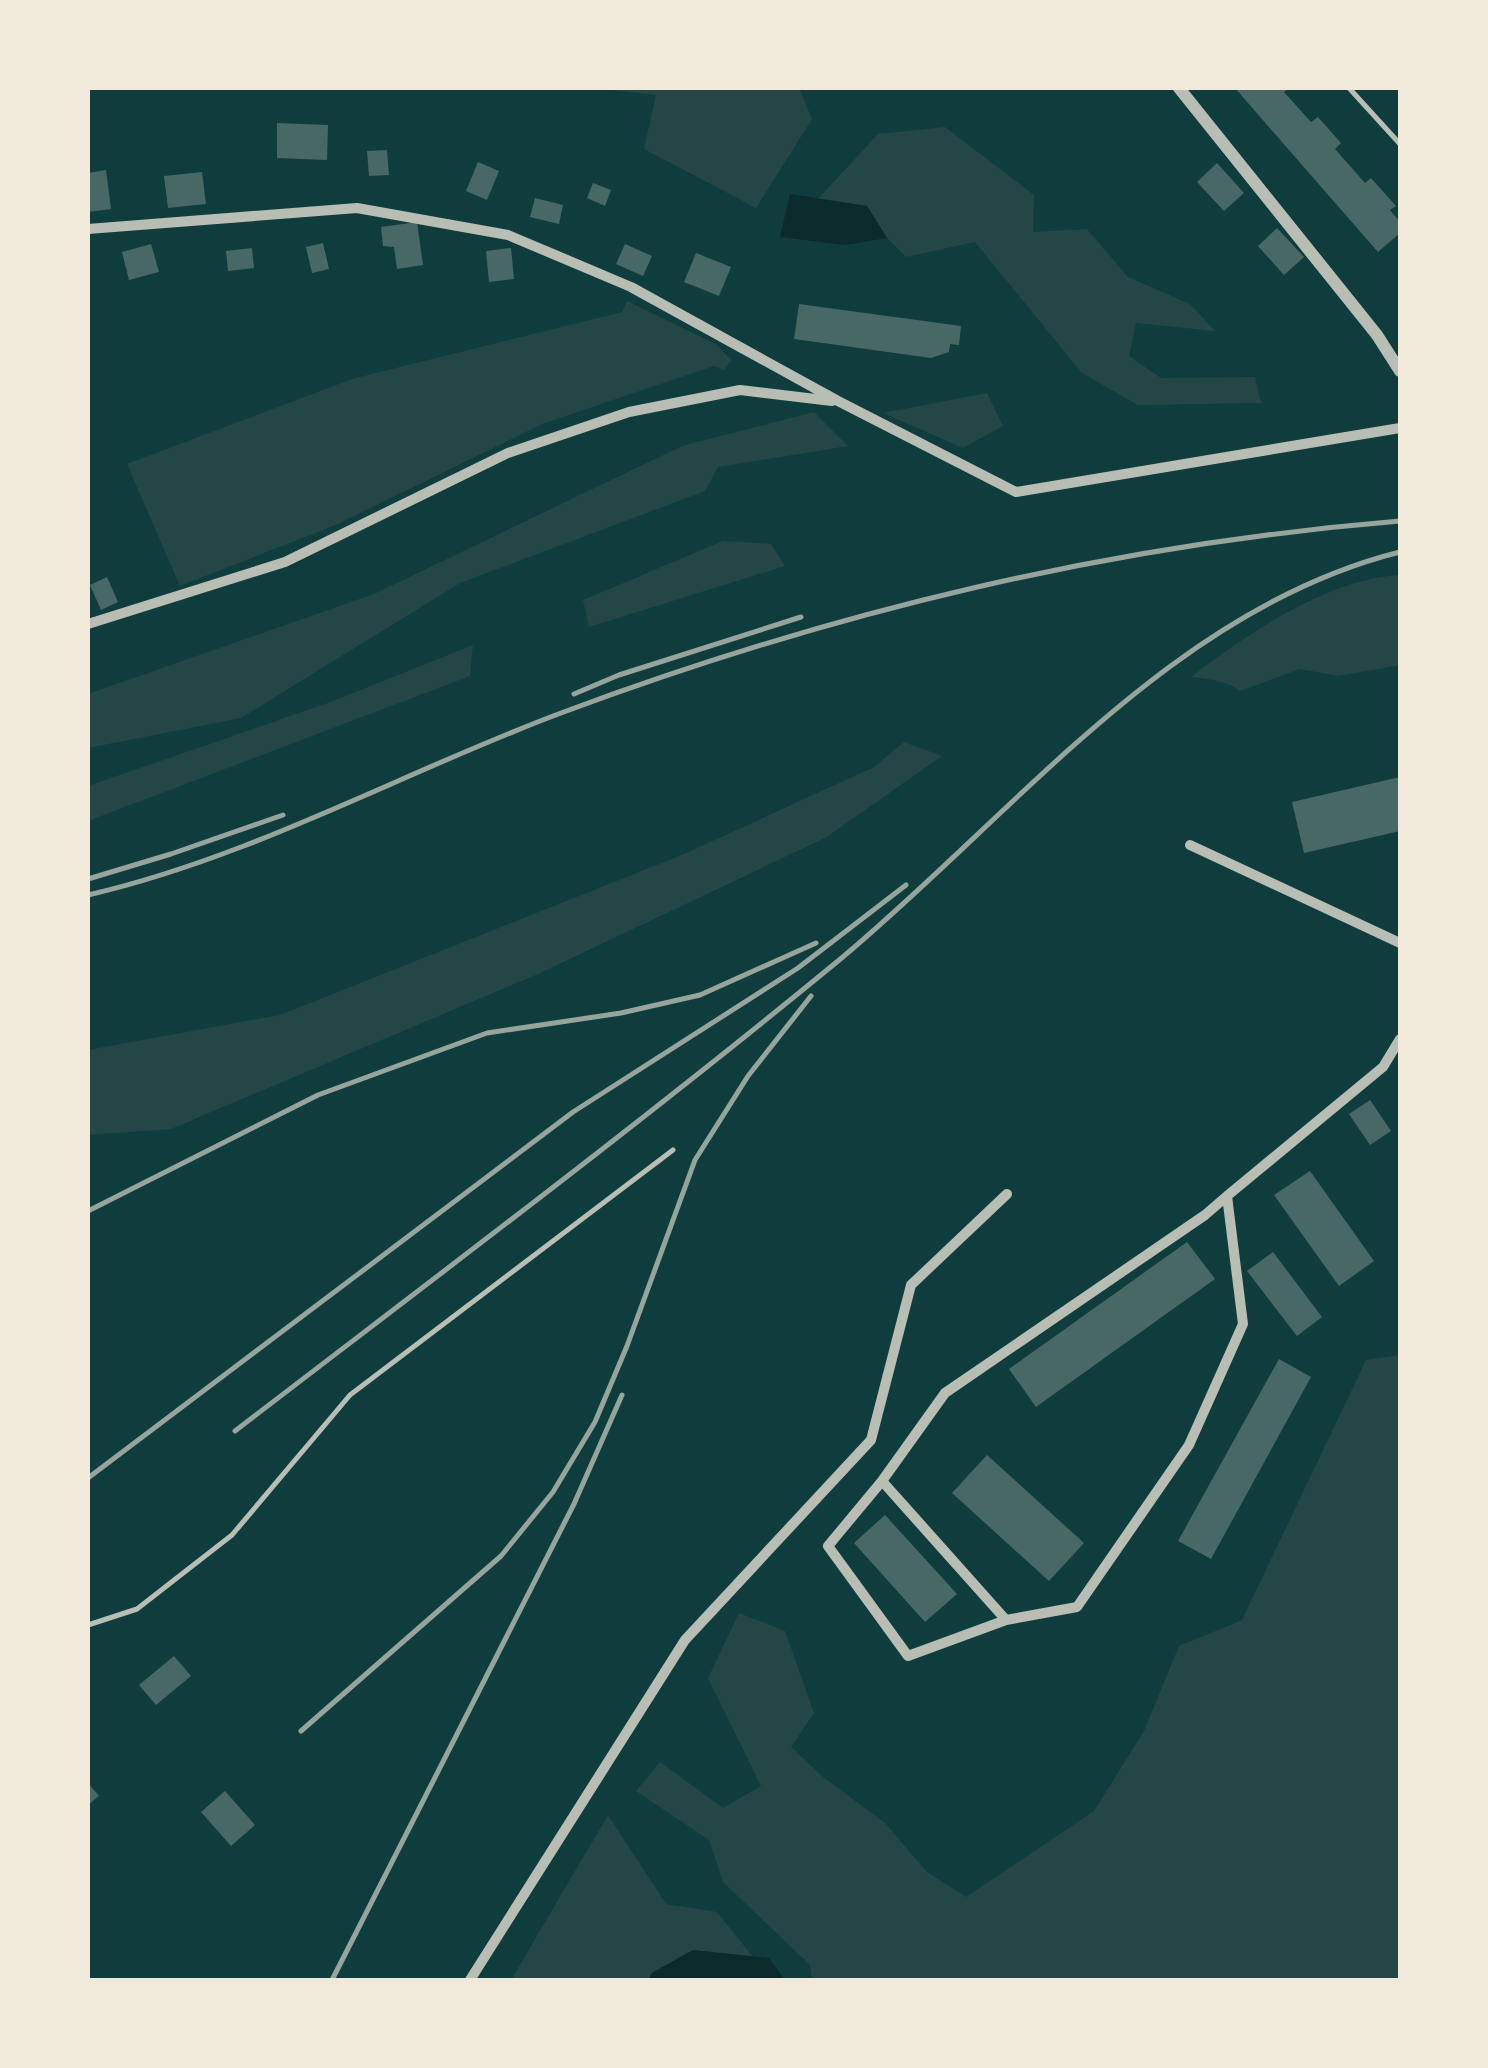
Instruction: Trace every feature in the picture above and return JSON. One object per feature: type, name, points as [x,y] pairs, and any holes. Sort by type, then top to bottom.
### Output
[{"type":"street","points":[[1179,88],[1376,335],[1400,371]]},
{"type":"street","points":[[88,229],[356,208],[508,235],[631,286],[838,401],[1016,492],[1400,428]]},
{"type":"street","points":[[88,624],[285,562],[508,453],[629,412],[740,390],[838,401]]},
{"type":"street","points":[[1190,845],[1400,943]]},
{"type":"street","points":[[1227,1196],[1242,1324],[1188,1446],[1077,1607],[1006,1620],[908,1656],[828,1546],[882,1481],[946,1393],[1227,1196],[1383,1067],[1400,1039]]},
{"type":"street","points":[[470,1980],[686,1640],[871,1440],[911,1285],[1007,1194]]},
{"type":"street","points":[[882,1481],[1006,1620]]},
{"type":"lane","points":[[1349,88],[1400,144]]},
{"type":"lane","points":[[88,1624],[137,1609],[232,1535],[350,1395],[673,1150]]},
{"type":"shaded area","points":[[594,88],[799,88],[812,119],[756,208],[644,149],[656,95]]},
{"type":"shaded area","points":[[945,127],[1034,195],[1033,232],[1087,229],[1128,277],[1190,304],[1215,331],[1136,323],[1129,356],[1161,378],[1255,377],[1261,403],[1138,405],[1082,373],[975,242],[906,257],[887,238],[867,206],[818,199],[878,134]]},
{"type":"shaded area","points":[[790,194],[867,206],[887,238],[845,245],[780,237]]},
{"type":"shaded area","points":[[627,301],[716,344],[731,360],[724,370],[714,366],[542,424],[338,524],[180,586],[127,464],[352,379],[622,312]]},
{"type":"shaded area","points":[[987,393],[1003,426],[963,448],[883,413]]},
{"type":"shaded area","points":[[814,412],[848,446],[718,467],[705,491],[460,583],[241,718],[88,748],[88,694],[374,594],[682,446]]},
{"type":"shaded area","points":[[723,541],[771,544],[785,566],[589,627],[583,600]]},
{"type":"shaded area","points":[[1399,575],[1400,665],[1338,676],[1300,669],[1240,691],[1223,682],[1191,677],[1262,627],[1316,598],[1372,579]]},
{"type":"shaded area","points":[[473,645],[470,676],[88,821],[88,786],[328,703]]},
{"type":"shaded area","points":[[904,742],[942,756],[825,838],[538,974],[171,1129],[88,1135],[88,1050],[280,1015],[682,855],[874,767]]},
{"type":"shaded area","points":[[1400,1355],[1400,1980],[812,1980],[810,1965],[723,1882],[709,1840],[636,1791],[660,1762],[723,1808],[761,1786],[708,1678],[739,1613],[785,1631],[814,1713],[791,1747],[823,1777],[885,1823],[927,1872],[966,1897],[1094,1811],[1144,1731],[1179,1646],[1242,1620],[1366,1360]]},
{"type":"shaded area","points":[[608,1815],[666,1904],[717,1912],[753,1957],[693,1950],[652,1973],[648,1980],[511,1980]]},
{"type":"shaded area","points":[[693,1950],[769,1958],[785,1980],[648,1980],[652,1973]]},
{"type":"building","points":[[1235,88],[1289,88],[1284,92],[1311,122],[1318,117],[1341,143],[1335,149],[1365,183],[1371,178],[1396,206],[1390,210],[1400,222],[1400,233],[1378,252]]},
{"type":"building","points":[[277,123],[328,125],[327,160],[277,158]]},
{"type":"building","points":[[387,150],[389,175],[369,176],[367,151]]},
{"type":"building","points":[[478,162],[499,171],[487,200],[466,191]]},
{"type":"building","points":[[1217,163],[1244,193],[1224,211],[1197,182]]},
{"type":"building","points":[[106,170],[111,209],[88,212],[88,173]]},
{"type":"building","points":[[202,172],[206,204],[168,208],[164,176]]},
{"type":"building","points":[[593,183],[611,190],[605,206],[587,198]]},
{"type":"building","points":[[535,198],[563,205],[559,224],[530,217]]},
{"type":"building","points":[[417,222],[423,265],[397,269],[394,247],[383,246],[381,227]]},
{"type":"building","points":[[1277,228],[1304,257],[1284,275],[1258,246]]},
{"type":"building","points":[[323,243],[329,269],[312,273],[306,247]]},
{"type":"building","points":[[151,244],[159,272],[129,280],[122,252]]},
{"type":"building","points":[[625,244],[652,256],[643,276],[616,264]]},
{"type":"building","points":[[252,248],[254,268],[228,271],[226,251]]},
{"type":"building","points":[[511,248],[514,279],[489,282],[486,251]]},
{"type":"building","points":[[696,253],[731,267],[719,296],[684,282]]},
{"type":"building","points":[[799,304],[961,326],[959,345],[950,344],[949,352],[931,358],[794,339]]},
{"type":"building","points":[[107,577],[118,602],[101,610],[90,585]]},
{"type":"building","points":[[1400,777],[1400,831],[1304,853],[1292,802]]},
{"type":"building","points":[[1370,1100],[1391,1131],[1370,1145],[1349,1114]]},
{"type":"building","points":[[1310,1171],[1374,1261],[1339,1286],[1274,1195]]},
{"type":"building","points":[[1187,1242],[1215,1279],[1036,1407],[1009,1369]]},
{"type":"building","points":[[1273,1252],[1322,1317],[1297,1336],[1247,1271]]},
{"type":"building","points":[[1279,1359],[1311,1377],[1211,1559],[1178,1541]]},
{"type":"building","points":[[987,1455],[1084,1543],[1049,1581],[952,1493]]},
{"type":"building","points":[[885,1515],[957,1594],[925,1622],[854,1543]]},
{"type":"building","points":[[174,1656],[191,1676],[156,1705],[139,1685]]},
{"type":"building","points":[[88,1783],[99,1796],[88,1805]]},
{"type":"building","points":[[225,1791],[255,1825],[231,1846],[201,1812]]},
{"type":"railway","points":[[88,895],[209,859],[561,713],[767,643],[870,614],[1079,565],[1292,532],[1400,521]]},
{"type":"railway","points":[[235,1431],[614,1140],[838,961],[1032,783],[1168,668],[1240,620],[1317,580],[1400,552]]},
{"type":"railway","points":[[574,694],[619,675],[801,617]]},
{"type":"railway","points":[[88,879],[283,815]]},
{"type":"railway","points":[[88,1478],[573,1112],[798,968],[906,885]]},
{"type":"railway","points":[[88,1211],[318,1095],[487,1033],[621,1013],[700,995],[816,943]]},
{"type":"railway","points":[[301,1731],[501,1556],[553,1492],[595,1422],[695,1160],[748,1076],[811,996]]},
{"type":"railway","points":[[332,1980],[574,1504],[622,1395]]}]
